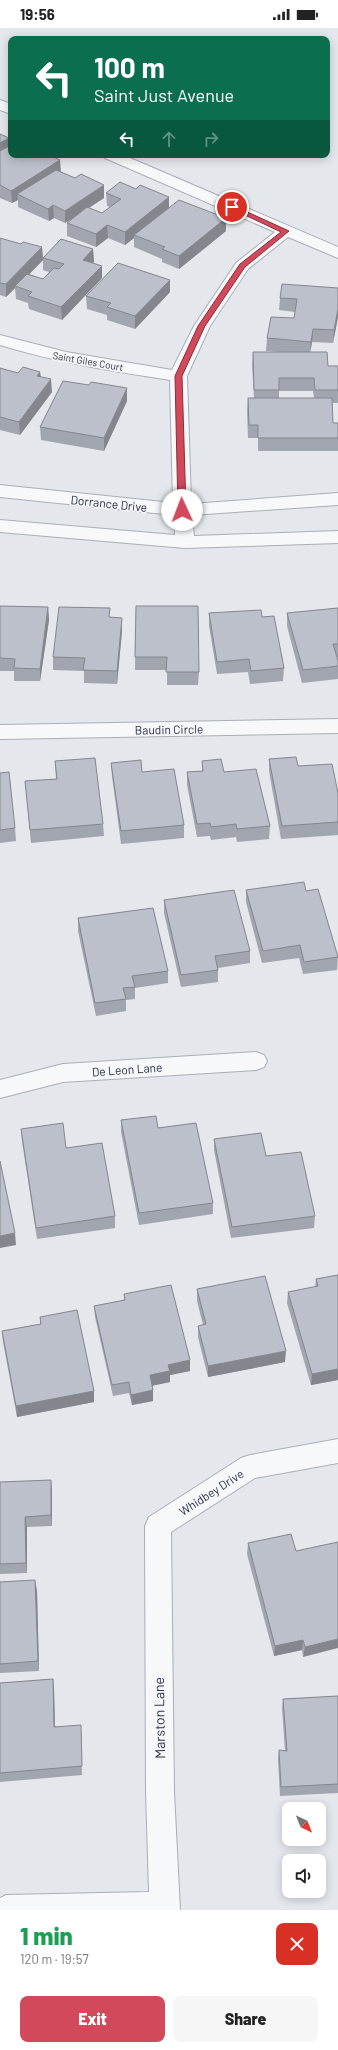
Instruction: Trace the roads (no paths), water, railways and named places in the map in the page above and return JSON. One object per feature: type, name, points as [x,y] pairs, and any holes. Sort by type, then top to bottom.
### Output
[{"type":"street","points":[[117,158],[338,253]]},
{"type":"street","points":[[185,542],[182,510],[178,376],[202,326],[242,266],[286,231]]},
{"type":"street","name":"Saint Giles Court","points":[[0,340],[32,351],[99,364],[178,376]]},
{"type":"street","name":"Dorrance Drive","points":[[0,491],[182,510],[338,499]]},
{"type":"street","points":[[0,526],[185,542],[338,537]]},
{"type":"street","name":"Baudin Circle","points":[[0,732],[338,726]]},
{"type":"street","name":"De Leon Lane","points":[[0,1089],[63,1073],[256,1061]]},
{"type":"street","name":"Whidbey Drive","points":[[158,1526],[250,1467],[338,1451]]},
{"type":"street","name":"Marston Lane","points":[[158,1526],[160,1777],[165,1908]]},
{"type":"street","points":[[6,1910],[165,1908]]}]
